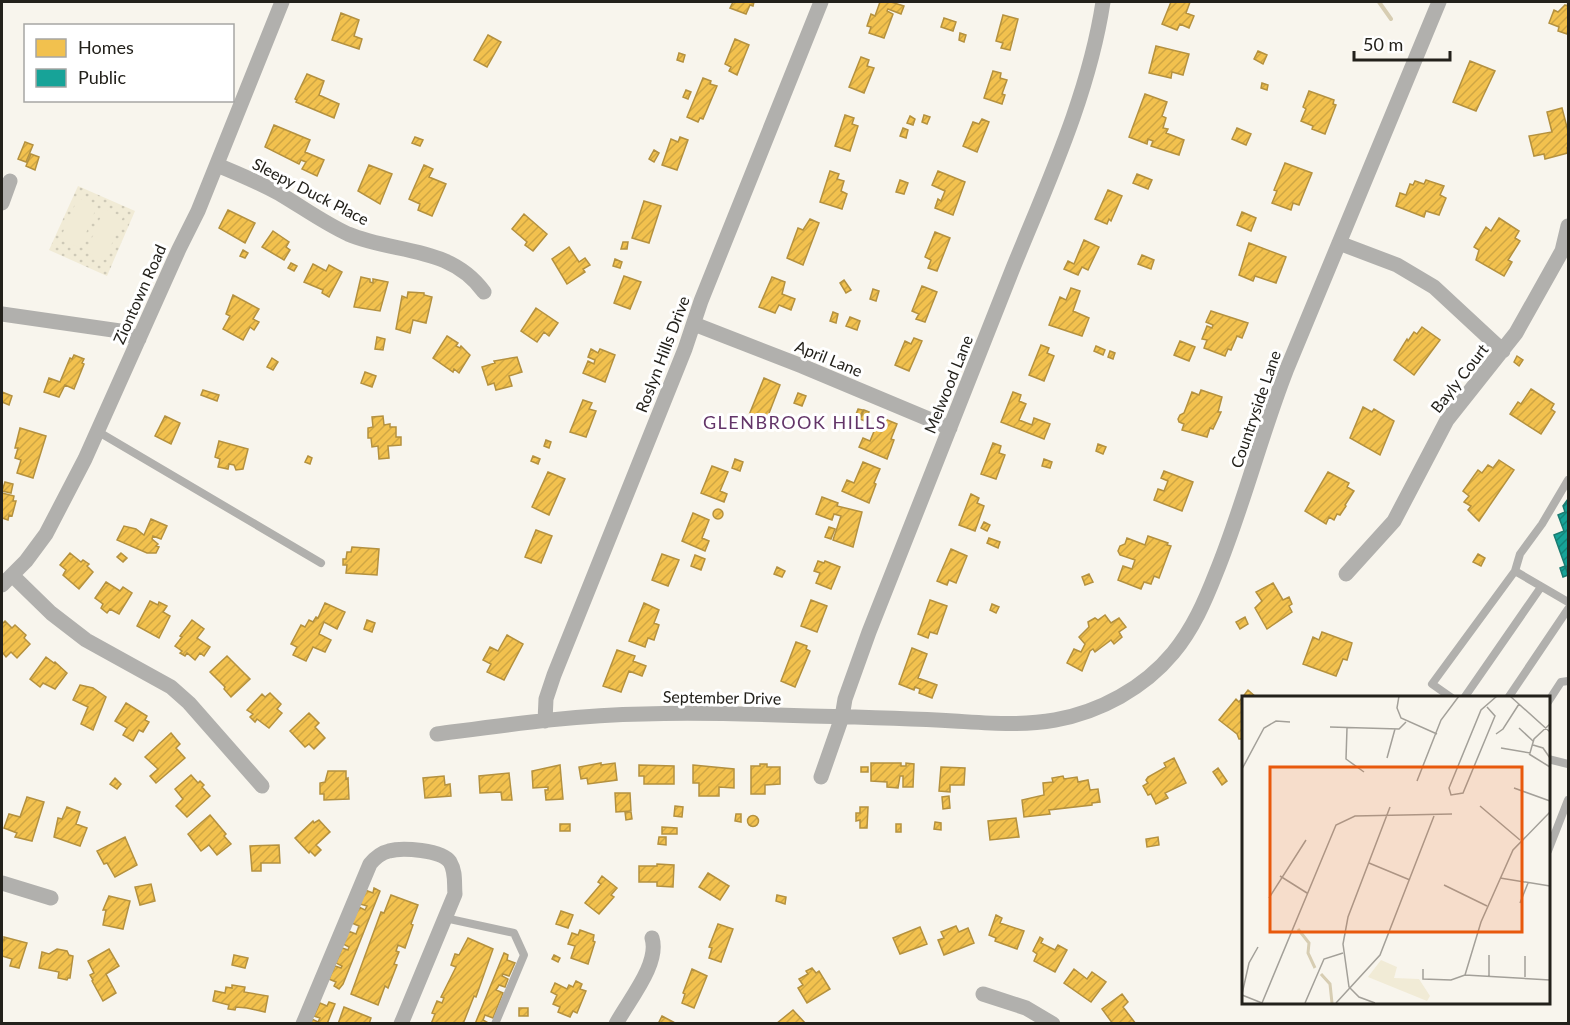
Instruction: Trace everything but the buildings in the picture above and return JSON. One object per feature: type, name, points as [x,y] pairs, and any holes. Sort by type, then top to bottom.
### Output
[{"type":"street","name":"Ziontown Road","points":[[7,580],[26,561],[46,534],[98,431],[218,165],[282,2]]},
{"type":"street","name":"Roslyn Hills Drive","points":[[545,721],[546,699],[554,675],[821,2]]},
{"type":"street","name":"Melwood Lane","points":[[821,777],[869,632],[1080,96],[1093,52],[1103,2]]},
{"type":"street","name":"Countryside Lane","points":[[1007,723],[1055,720],[1094,709],[1143,682],[1160,668],[1180,644],[1202,607],[1224,553],[1240,510],[1269,413],[1439,2]]},
{"type":"street","name":"Sleepy Duck Place","points":[[218,165],[268,188],[345,233],[451,262],[476,281],[484,292]]},
{"type":"street","points":[[2,203],[10,181]]},
{"type":"street","name":"Bayly Court","points":[[1346,574],[1394,521],[1447,420],[1516,333],[1562,251],[1569,226]]},
{"type":"street","points":[[1339,243],[1397,265],[1434,286],[1503,351]]},
{"type":"street","points":[[2,314],[120,331],[139,339]]},
{"type":"street","name":"April Lane","points":[[693,324],[812,370],[950,428]]},
{"type":"street","points":[[7,580],[86,640],[171,687],[189,703],[262,786]]},
{"type":"street","name":"September Drive","points":[[437,734],[545,721],[644,714],[842,717],[1007,723]]},
{"type":"street","points":[[303,1023],[370,864],[376,856],[397,848],[442,854],[450,862],[454,874],[454,894],[401,1023]]},
{"type":"street","points":[[2,883],[51,898]]},
{"type":"street","points":[[616,1023],[641,983],[653,957],[655,946],[652,938]]},
{"type":"street","points":[[983,994],[1026,1008],[1053,1023]]},
{"type":"lane","points":[[98,431],[321,563]]},
{"type":"lane","points":[[1449,696],[1432,684],[1515,571],[1520,554],[1569,480]]},
{"type":"lane","points":[[1515,571],[1569,602]]},
{"type":"lane","points":[[1465,696],[1541,587]]},
{"type":"lane","points":[[1509,696],[1569,609]]},
{"type":"lane","points":[[1549,700],[1561,682],[1569,681]]},
{"type":"lane","points":[[1549,760],[1569,764]]},
{"type":"lane","points":[[1549,849],[1569,800]]},
{"type":"lane","points":[[445,918],[514,933],[524,955],[495,1023]]},
{"type":"shaded area","points":[[78,186],[135,211],[107,276],[49,250]]},
{"type":"shaded area","points":[[78,198],[97,206],[80,248],[60,239]]},
{"type":"shaded area","points":[[104,209],[123,217],[105,260],[86,252]]},
{"type":"waterway","points":[[1379,2],[1391,19]]},
{"type":"district","name":"GLENBROOK HILLS","points":[[795,422]]}]
